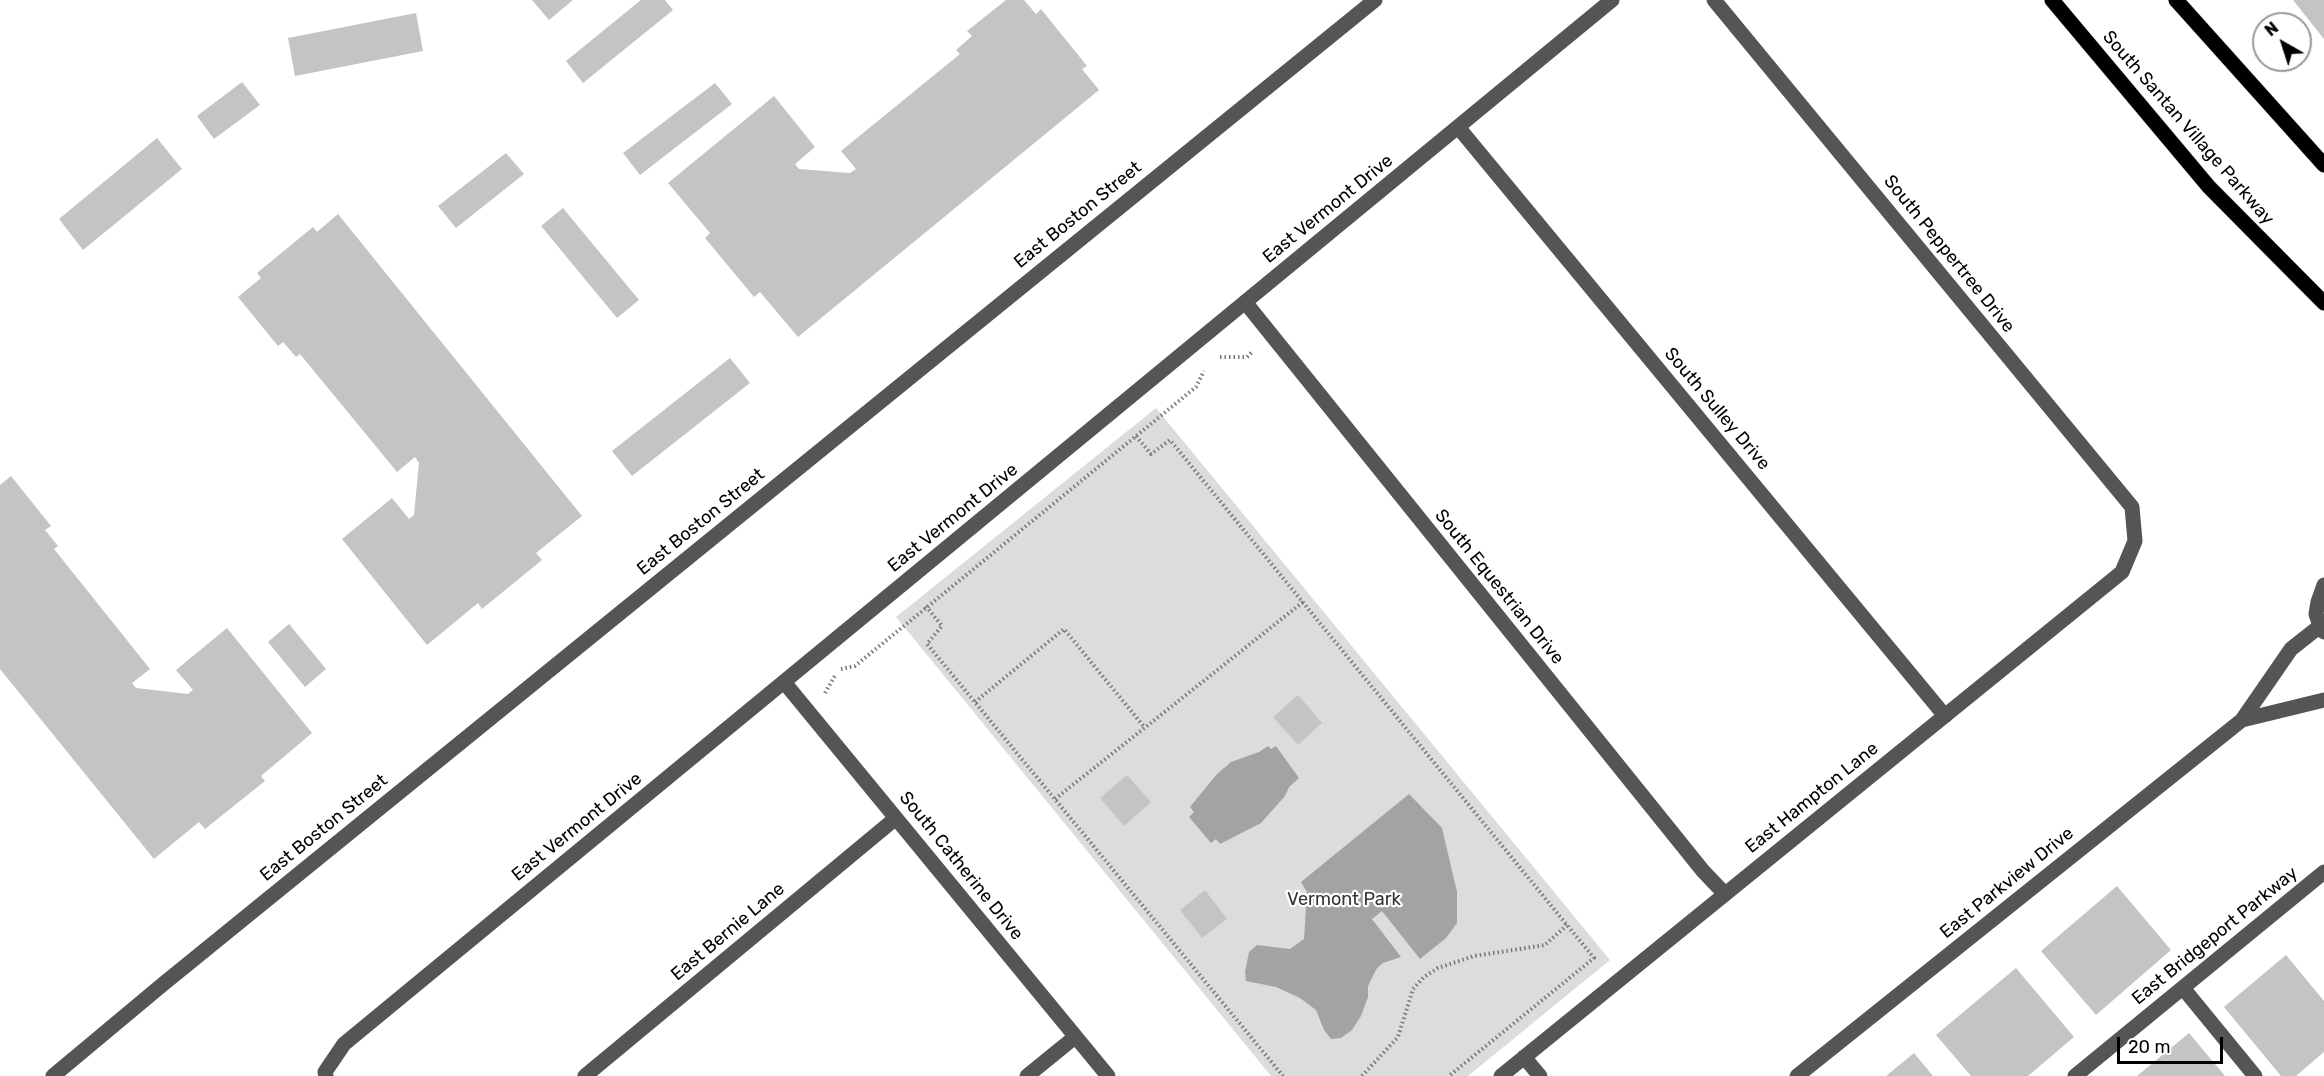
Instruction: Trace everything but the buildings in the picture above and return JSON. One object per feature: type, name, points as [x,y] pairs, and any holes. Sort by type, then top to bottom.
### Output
[{"type":"main road","name":"South Santan Village Parkway","points":[[2052,0],[2209,187],[2324,303]]},
{"type":"main road","points":[[2176,0],[2324,165]]},
{"type":"street","name":"East Boston Street","points":[[53,1076],[1375,0]]},
{"type":"street","name":"East Vermont Drive","points":[[326,1074],[344,1044],[1612,0]]},
{"type":"street","name":"South Peppertree Drive","points":[[1714,0],[2132,507],[2135,542]]},
{"type":"street","name":"South Sulley Drive","points":[[1458,127],[1945,716]]},
{"type":"street","name":"South Equestrian Drive","points":[[1245,302],[1703,871],[1725,894]]},
{"type":"street","name":"East Hampton Lane","points":[[1501,1076],[2122,573],[2135,542]]},
{"type":"street","points":[[2322,627],[2316,614],[2324,585]]},
{"type":"street","name":"East Parkview Drive","points":[[1797,1076],[2242,720],[2291,649],[2322,627]]},
{"type":"street","name":"South Catherine Drive","points":[[784,682],[1108,1076]]},
{"type":"street","name":"East Parkview Drive","points":[[2242,720],[2324,699]]},
{"type":"street","name":"East Bernie Lane","points":[[585,1076],[896,818]]},
{"type":"street","name":"East Bridgeport Parkway","points":[[2075,1076],[2324,872]]},
{"type":"street","points":[[2183,988],[2255,1076]]},
{"type":"street","points":[[1028,1076],[1075,1037]]},
{"type":"street","points":[[1524,1057],[1540,1076]]},
{"type":"path","points":[[1212,363],[1219,357],[1246,357],[1271,334]]},
{"type":"path","points":[[806,708],[826,692],[839,670],[855,666],[1196,387],[1205,369]]},
{"type":"path","points":[[1136,436],[1151,454],[1170,440],[1594,958],[1449,1076]]},
{"type":"path","points":[[1055,799],[1303,602]]},
{"type":"path","points":[[926,606],[942,627],[927,644],[1283,1076]]},
{"type":"path","points":[[975,702],[1064,629],[1145,728]]},
{"type":"path","points":[[1362,1076],[1398,1037],[1413,989],[1424,977],[1438,968],[1474,956],[1545,945],[1567,925]]},
{"type":"green space","name":"Vermont Park","points":[[1156,408],[1610,960],[1468,1076],[1271,1076],[896,617]]},
{"type":"shaded area","points":[[1268,746],[1271,749],[1276,746],[1299,778],[1289,787],[1285,796],[1261,823],[1220,844],[1216,839],[1211,843],[1189,817],[1194,812],[1190,807],[1216,775],[1231,762],[1259,752]]},
{"type":"shaded area","points":[[1409,794],[1442,828],[1457,892],[1457,923],[1446,938],[1420,959],[1382,911],[1372,919],[1401,957],[1383,963],[1377,968],[1368,986],[1368,997],[1361,1016],[1352,1030],[1341,1038],[1331,1039],[1324,1030],[1316,1010],[1300,998],[1276,987],[1246,981],[1245,972],[1249,952],[1257,945],[1290,949],[1304,939],[1307,892],[1301,882]]}]
